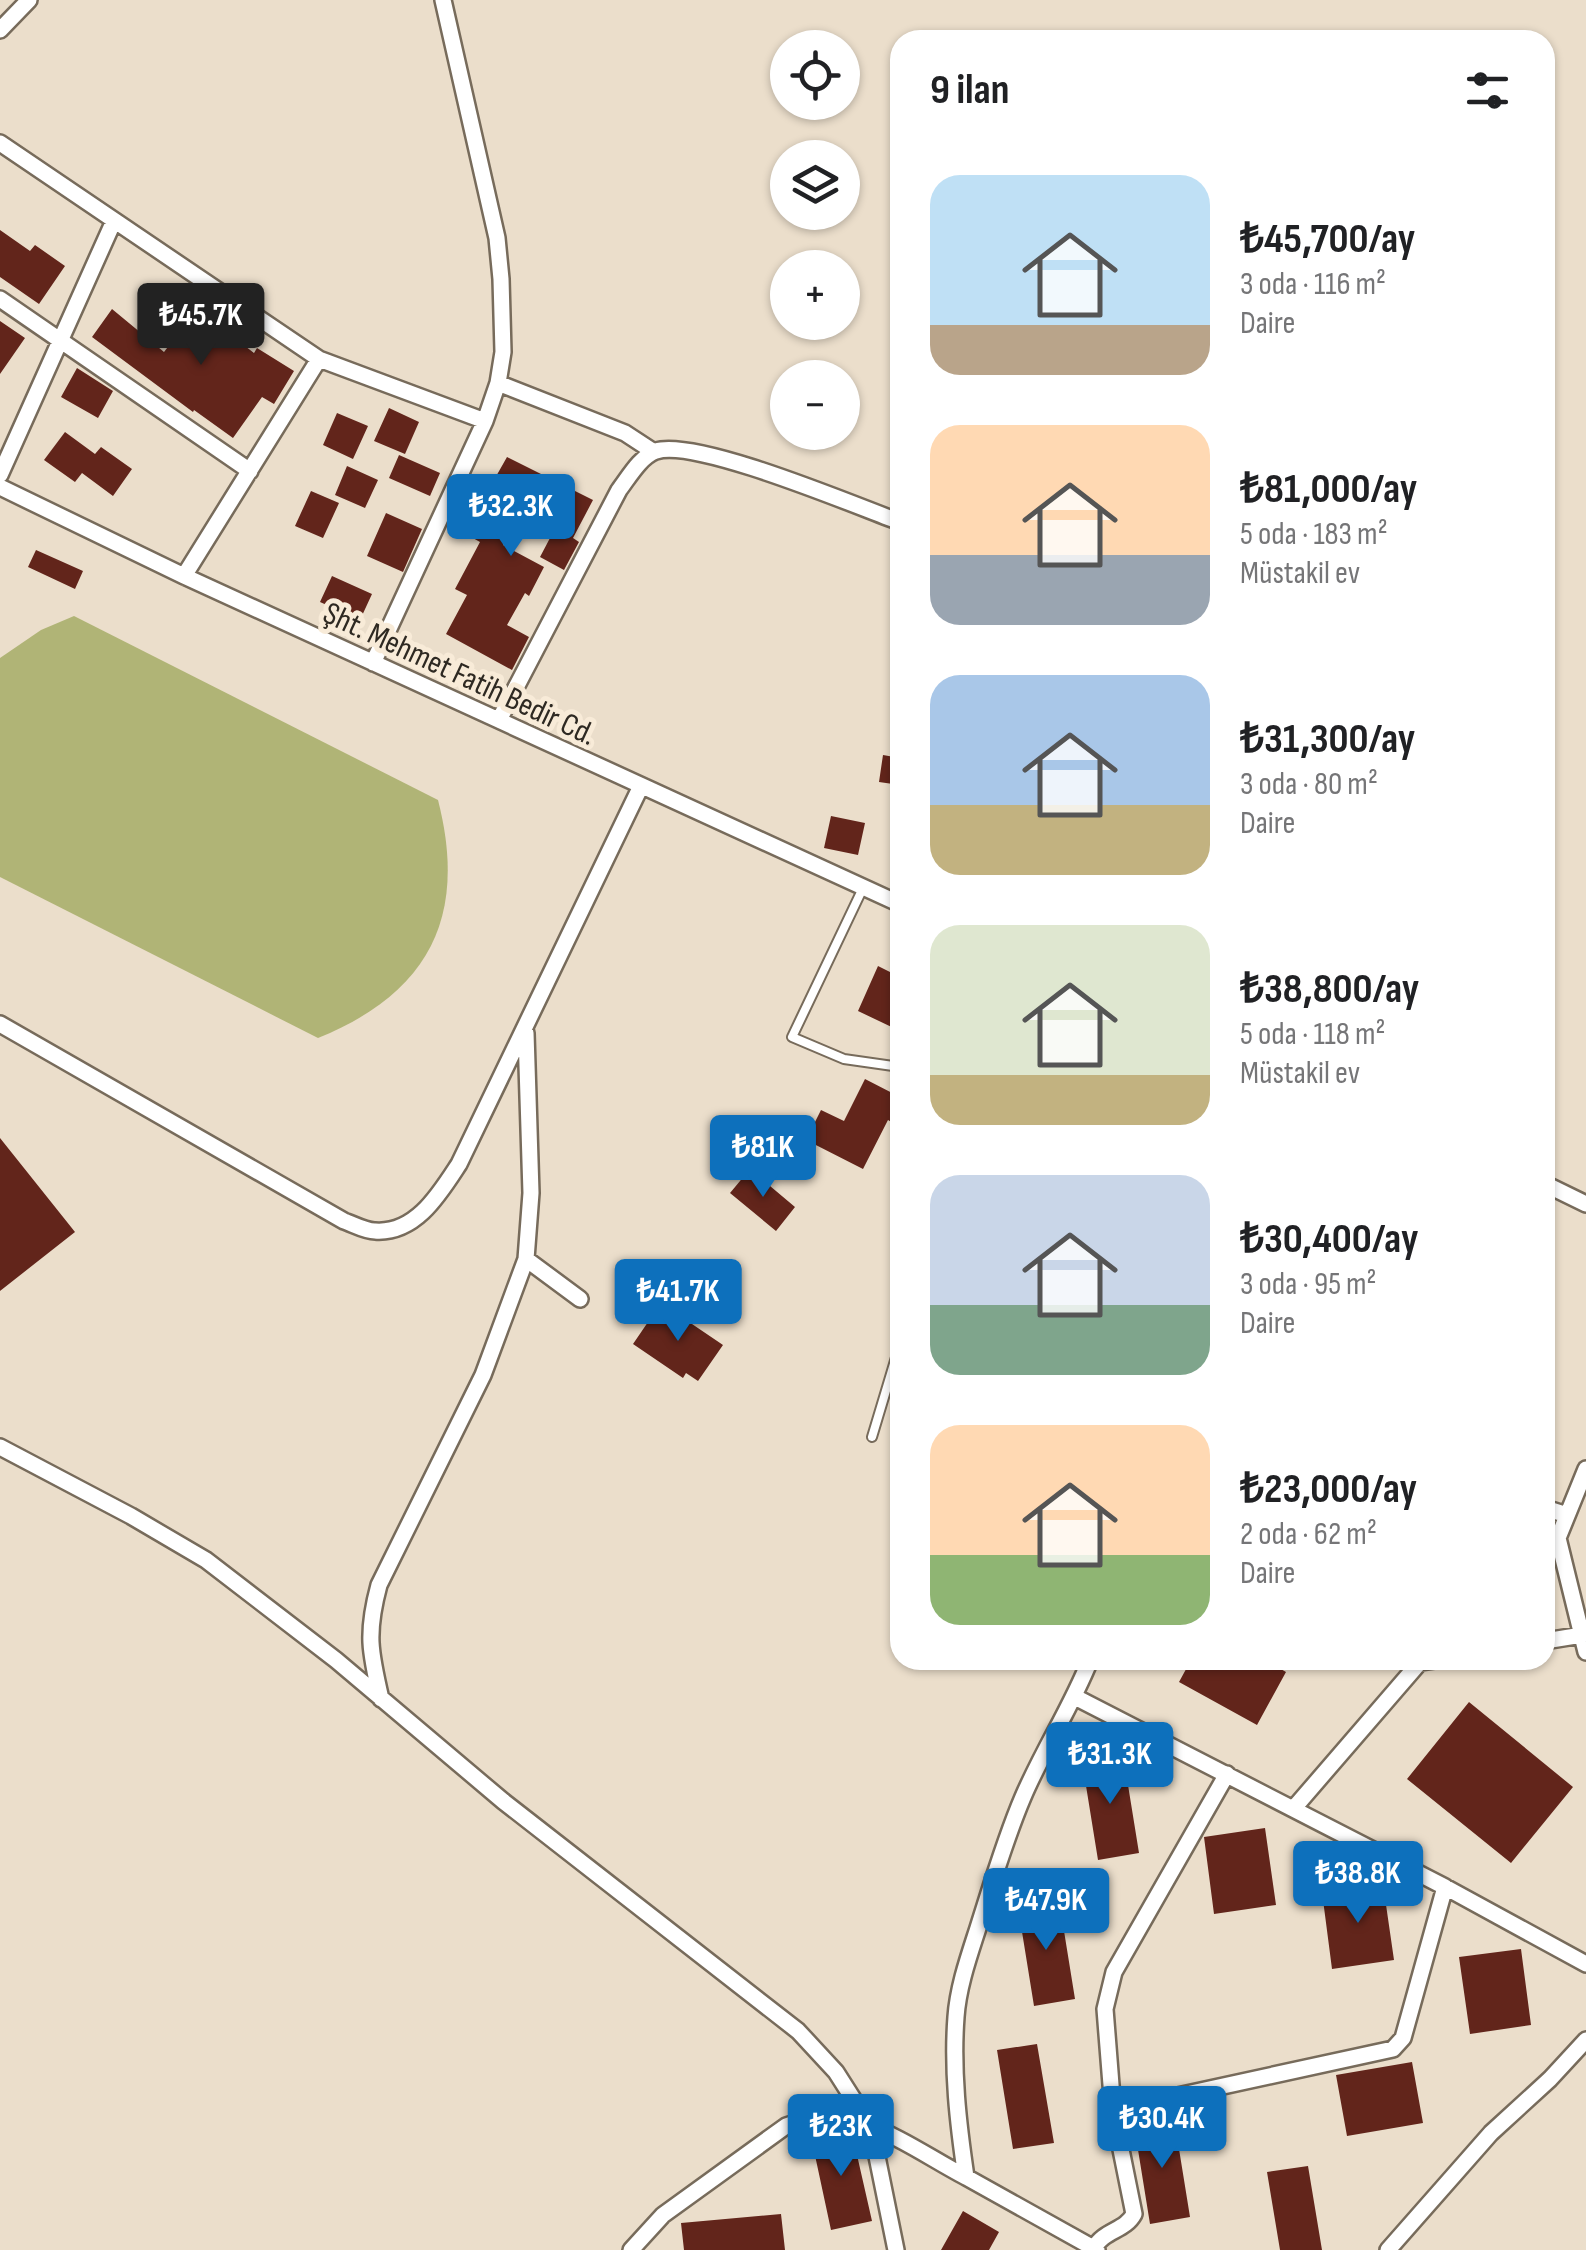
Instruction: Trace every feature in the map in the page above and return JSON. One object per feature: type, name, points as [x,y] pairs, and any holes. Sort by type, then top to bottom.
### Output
[{"type":"street","points":[[0,30],[29,0]]},
{"type":"street","points":[[373,663],[485,421],[498,383],[504,322],[497,238],[443,0]]},
{"type":"street","points":[[0,144],[319,359],[485,421]]},
{"type":"street","points":[[0,474],[114,223]]},
{"type":"street","points":[[0,299],[250,472]]},
{"type":"street","points":[[184,576],[319,359]]},
{"type":"street","points":[[498,383],[625,433],[654,452],[688,452],[750,467],[890,518]]},
{"type":"street","points":[[499,720],[620,490],[639,464],[654,452]]},
{"type":"street","name":"Şht. Mehmet Fatih Bedir Cd.","points":[[2,494],[890,900]]},
{"type":"street","points":[[0,1024],[344,1221],[374,1231],[401,1226],[420,1215],[439,1196],[460,1164],[641,786]]},
{"type":"street","points":[[381,1699],[370,1652],[369,1622],[379,1585],[484,1374],[526,1259],[531,1194],[526,1031]]},
{"type":"street","points":[[1555,1189],[1586,1204]]},
{"type":"street","points":[[526,1259],[580,1299]]},
{"type":"street","points":[[0,1447],[206,1560],[336,1660],[503,1801],[798,2031],[836,2072],[871,2126],[896,2250]]},
{"type":"street","points":[[1586,1469],[1558,1538],[1586,1652]]},
{"type":"street","points":[[1555,1512],[1567,1516]]},
{"type":"street","points":[[1555,1639],[1582,1635]]},
{"type":"street","points":[[966,2177],[955,2064],[956,2012],[963,1982],[1023,1796],[1076,1698],[1086,1670]]},
{"type":"street","points":[[1294,1808],[1413,1670]]},
{"type":"street","points":[[1076,1698],[1294,1808],[1586,1964]]},
{"type":"street","points":[[631,2250],[663,2215],[786,2126],[808,2117],[827,2116],[871,2126],[1095,2249],[1106,2233],[1126,2225],[1134,2214],[1112,2110],[1104,2008],[1114,1972],[1227,1774]]},
{"type":"street","points":[[1112,2110],[1393,2049],[1403,2038],[1445,1887]]},
{"type":"street","points":[[1388,2250],[1491,2133],[1586,2040]]},
{"type":"lane","points":[[862,888],[792,1037],[844,1059],[890,1066]]},
{"type":"lane","points":[[872,1437],[890,1377]]},
{"type":"green space","points":[[74,616],[438,800],[448,880],[442,915],[431,946],[413,974],[388,998],[356,1020],[318,1038],[0,877],[0,658],[41,630]]},
{"type":"building","points":[[0,230],[30,251],[35,245],[65,266],[39,304],[0,277]]},
{"type":"building","points":[[112,309],[164,352],[197,309],[254,353],[257,348],[294,371],[274,404],[262,397],[233,438],[92,337]]},
{"type":"building","points":[[0,321],[25,338],[0,374]]},
{"type":"building","points":[[77,368],[113,391],[98,418],[61,397]]},
{"type":"building","points":[[389,408],[419,422],[405,454],[374,441]]},
{"type":"building","points":[[337,413],[368,426],[353,459],[323,445]]},
{"type":"building","points":[[65,432],[95,454],[101,447],[132,469],[113,496],[82,473],[75,482],[44,460]]},
{"type":"building","points":[[399,455],[440,473],[430,496],[389,478]]},
{"type":"building","points":[[507,457],[593,500],[573,538],[579,542],[564,570],[540,557],[560,519],[526,500],[511,527],[503,545],[544,567],[507,625],[529,637],[512,670],[446,634],[467,595],[455,589],[480,542],[464,533]]},
{"type":"building","points":[[347,466],[378,480],[365,508],[335,495]]},
{"type":"building","points":[[311,491],[339,503],[323,538],[295,526]]},
{"type":"building","points":[[386,513],[422,529],[403,572],[367,556]]},
{"type":"building","points":[[36,550],[83,571],[75,589],[28,567]]},
{"type":"building","points":[[332,576],[372,594],[360,620],[320,602]]},
{"type":"building","points":[[883,755],[890,756],[890,784],[879,782]]},
{"type":"building","points":[[831,816],[865,823],[858,855],[824,848]]},
{"type":"building","points":[[878,966],[890,972],[890,1026],[858,1011]]},
{"type":"building","points":[[865,1079],[890,1092],[890,1121],[863,1169],[806,1140],[821,1110],[844,1121]]},
{"type":"building","points":[[0,1138],[75,1232],[0,1291]]},
{"type":"building","points":[[750,1169],[795,1207],[776,1231],[730,1193]]},
{"type":"building","points":[[661,1303],[723,1345],[698,1381],[686,1373],[683,1378],[633,1344]]},
{"type":"building","points":[[1186,1670],[1286,1672],[1257,1725],[1179,1682]]},
{"type":"building","points":[[1469,1702],[1573,1787],[1511,1863],[1407,1779]]},
{"type":"building","points":[[1123,1754],[1139,1853],[1098,1860],[1082,1761]]},
{"type":"building","points":[[1265,1828],[1276,1905],[1214,1914],[1204,1837]]},
{"type":"building","points":[[1383,1884],[1394,1960],[1332,1969],[1322,1892]]},
{"type":"building","points":[[1059,1900],[1075,1999],[1034,2006],[1018,1907]]},
{"type":"building","points":[[1521,1949],[1531,2025],[1470,2034],[1459,1957]]},
{"type":"building","points":[[1037,2044],[1054,2143],[1013,2149],[997,2050]]},
{"type":"building","points":[[1412,2062],[1423,2123],[1347,2136],[1336,2075]]},
{"type":"building","points":[[1174,2118],[1190,2217],[1150,2224],[1134,2125]]},
{"type":"building","points":[[810,2132],[852,2133],[872,2221],[831,2230]]},
{"type":"building","points":[[1308,2166],[1322,2250],[1280,2250],[1267,2172]]},
{"type":"building","points":[[963,2211],[999,2232],[989,2250],[941,2250]]},
{"type":"building","points":[[781,2214],[785,2250],[684,2250],[681,2223]]}]
